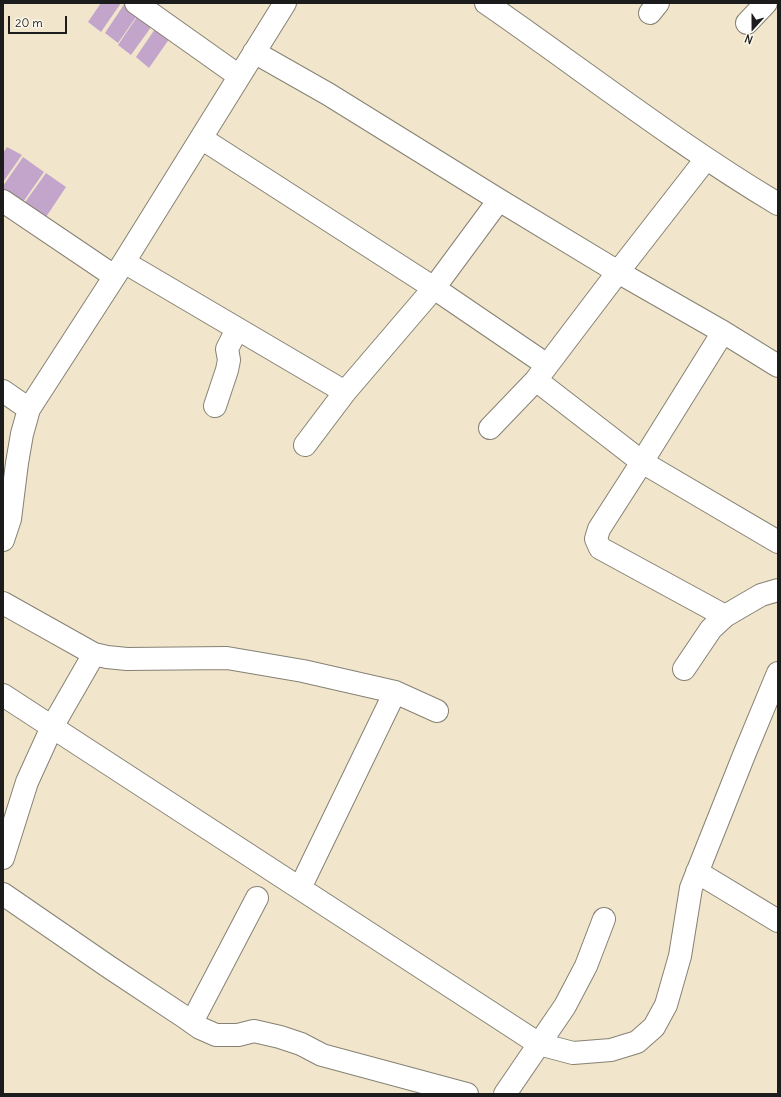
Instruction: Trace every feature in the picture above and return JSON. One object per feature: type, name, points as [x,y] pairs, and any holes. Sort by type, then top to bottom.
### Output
[{"type":"street","points":[[136,3],[239,76]]},
{"type":"street","points":[[3,540],[10,520],[16,463],[29,409],[119,269],[285,3]]},
{"type":"street","points":[[486,3],[706,159],[778,204]]},
{"type":"street","points":[[747,23],[766,3]]},
{"type":"street","points":[[254,52],[328,94],[618,272],[778,366]]},
{"type":"street","points":[[201,138],[434,288],[541,372],[642,462],[778,542]]},
{"type":"street","points":[[490,428],[541,372],[706,159]]},
{"type":"street","points":[[305,444],[345,392],[434,288],[500,200]]},
{"type":"street","points":[[3,201],[119,269],[237,329],[345,392]]},
{"type":"street","points":[[216,406],[229,360],[227,349],[237,329]]},
{"type":"street","points":[[722,332],[599,529],[596,539],[600,548],[725,616]]},
{"type":"street","points":[[3,391],[29,409]]},
{"type":"street","points":[[684,669],[712,629],[725,616],[761,595],[778,590]]},
{"type":"street","points":[[3,603],[94,654],[107,658],[227,658],[303,671],[395,692],[437,711]]},
{"type":"street","points":[[3,858],[27,782],[52,727],[94,654]]},
{"type":"street","points":[[3,695],[539,1044],[573,1052],[610,1050],[637,1042],[654,1027],[666,1005],[680,956],[691,888],[778,673]]},
{"type":"street","points":[[300,888],[395,692]]},
{"type":"street","points":[[697,872],[778,921]]},
{"type":"street","points":[[3,894],[200,1028],[216,1035],[238,1035],[254,1031],[280,1036],[301,1044],[322,1055],[466,1094]]},
{"type":"street","points":[[192,1022],[258,898]]},
{"type":"street","points":[[506,1094],[565,1006],[586,966],[604,919]]},
{"type":"building","points":[[101,3],[121,3],[101,32],[88,22]]},
{"type":"building","points":[[125,3],[128,3],[141,10],[118,43],[105,33]]},
{"type":"building","points":[[139,14],[154,23],[131,55],[118,45]]},
{"type":"building","points":[[157,26],[172,35],[149,68],[136,57]]},
{"type":"building","points":[[7,147],[22,155],[3,182],[3,153]]},
{"type":"building","points":[[23,157],[44,172],[21,205],[3,192],[3,186]]},
{"type":"building","points":[[46,173],[66,187],[44,220],[23,205]]}]
